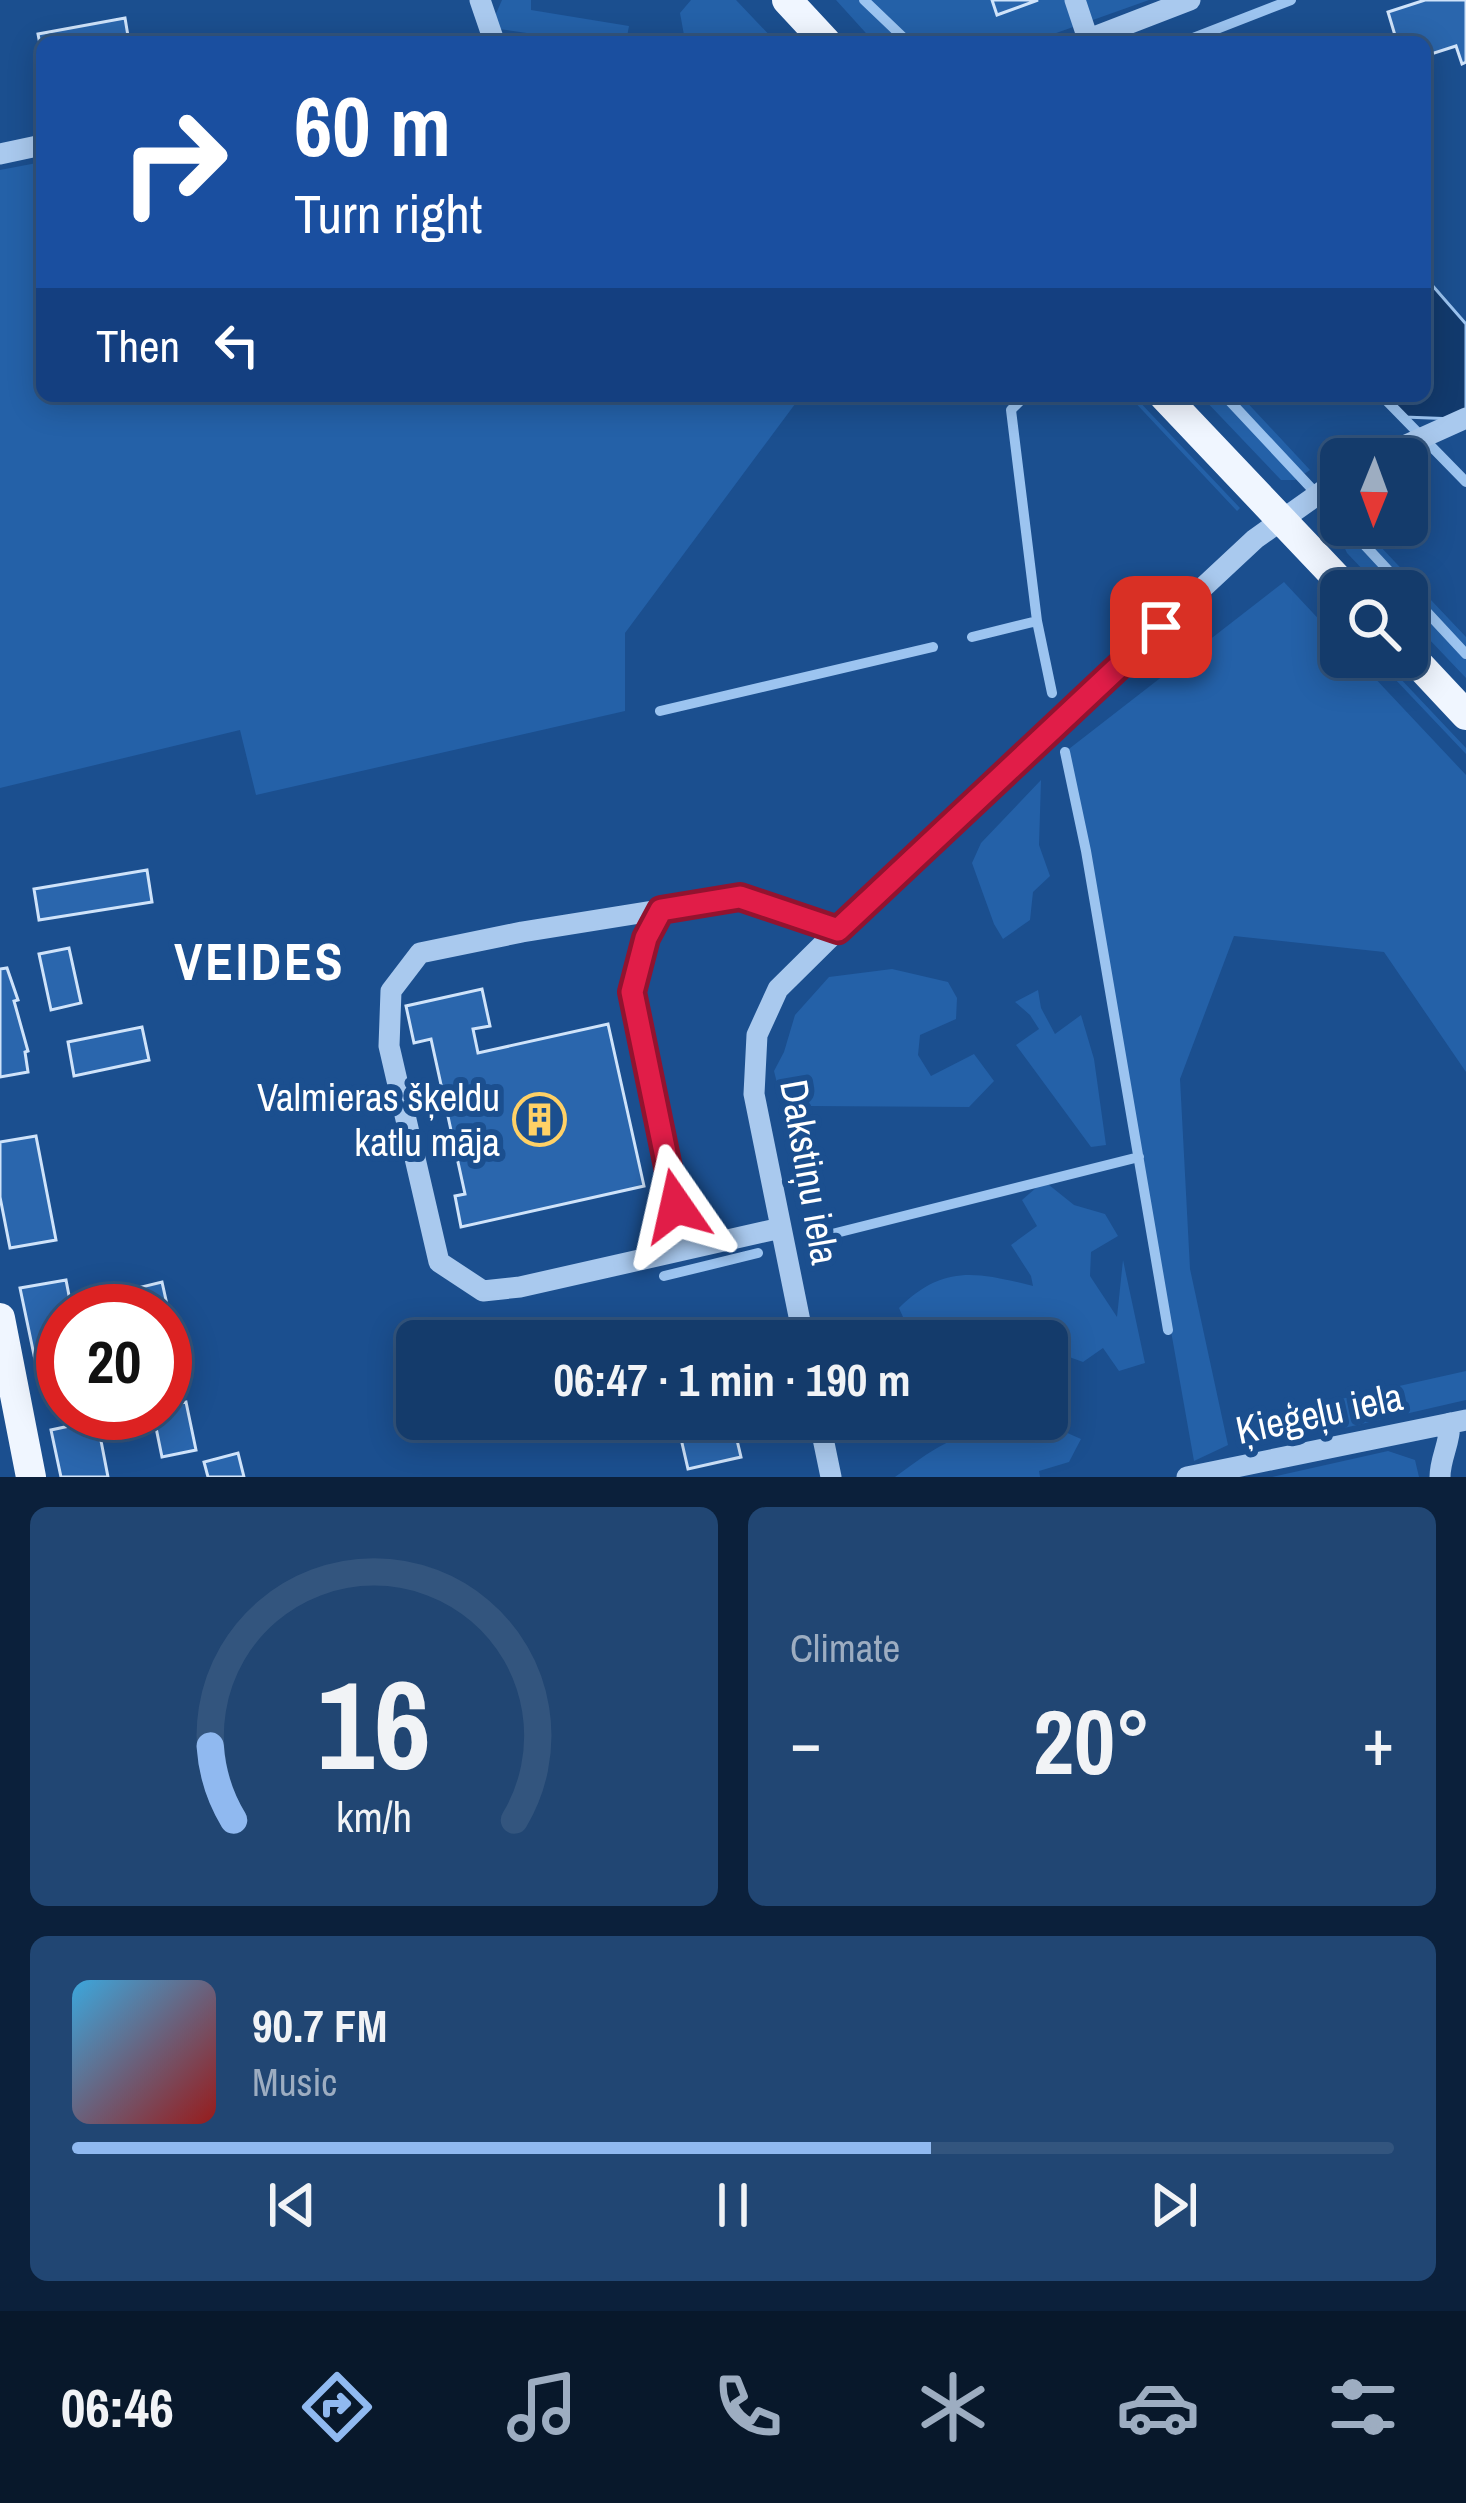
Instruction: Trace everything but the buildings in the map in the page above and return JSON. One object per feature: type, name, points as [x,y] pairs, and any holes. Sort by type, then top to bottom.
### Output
[{"type":"main road","points":[[788,0],[821,36]]},
{"type":"main road","points":[[1170,402],[1329,570]]},
{"type":"main road","points":[[1428,674],[1466,715]]},
{"type":"main road","points":[[0,1318],[31,1477]]},
{"type":"street","points":[[480,0],[492,36]]},
{"type":"street","points":[[1076,0],[1083,36]]},
{"type":"street","points":[[1097,36],[1190,0]]},
{"type":"street","points":[[0,154],[36,146]]},
{"type":"street","points":[[1422,438],[1466,418]]},
{"type":"street","name":"Dakstiņu iela","points":[[800,1320],[754,1094],[757,1035],[778,989],[1281,519],[1320,492]]},
{"type":"street","points":[[781,1228],[520,1287],[483,1291],[439,1262],[389,1046],[392,991],[419,952],[740,897],[838,930]]},
{"type":"street","points":[[661,910],[646,938],[632,992],[684,1250]]},
{"type":"street","points":[[1440,1477],[1458,1421]]},
{"type":"street","name":"Ķieģeļu iela","points":[[1187,1477],[1458,1421]]},
{"type":"street","points":[[824,1440],[831,1477]]},
{"type":"shaded area","points":[[502,0],[531,0],[531,10],[629,26],[627,36],[547,36],[499,29],[495,16]]},
{"type":"shaded area","points":[[691,0],[736,0],[770,36],[664,36],[684,35],[680,13]]},
{"type":"shaded area","points":[[836,0],[1149,0],[1048,36],[869,36]]},
{"type":"shaded area","points":[[36,163],[36,402],[797,402],[625,633],[625,711],[256,795],[240,730],[0,788],[0,170]]},
{"type":"shaded area","points":[[1431,284],[1466,324],[1466,412],[1456,419],[1404,417],[1390,402],[1431,402]]},
{"type":"shaded area","points":[[1135,402],[1240,508],[1237,511]]},
{"type":"shaded area","points":[[1207,402],[1247,402],[1310,470],[1295,480],[1281,480]]},
{"type":"shaded area","points":[[1344,546],[1380,546],[1403,570],[1363,570]]},
{"type":"shaded area","points":[[1284,582],[1320,621],[1320,678],[1375,678],[1466,775],[1466,1072],[1384,952],[1234,936],[1180,1079],[1190,1269],[1228,1445],[1194,1461],[1086,851],[1065,752]]},
{"type":"shaded area","points":[[1428,597],[1466,637],[1466,678],[1428,638]]},
{"type":"shaded area","points":[[1394,678],[1400,678],[1466,748],[1466,754]]},
{"type":"shaded area","points":[[1041,780],[1039,845],[1050,876],[1033,892],[1030,920],[1003,939],[972,863],[981,843]]},
{"type":"shaded area","points":[[892,969],[948,982],[957,998],[956,1019],[920,1035],[918,1055],[931,1076],[974,1054],[994,1081],[969,1107],[810,1106],[778,1087],[774,1071],[795,1015],[829,977]]},
{"type":"shaded area","points":[[1038,990],[1041,1008],[1055,1034],[1081,1015],[1094,1059],[1106,1145],[1091,1147],[1016,1045],[1039,1029],[1015,1002]]},
{"type":"shaded area","points":[[1044,1181],[1074,1205],[1105,1214],[1118,1236],[1091,1252],[1090,1276],[1117,1317],[1123,1260],[1145,1363],[1119,1371],[1103,1348],[1083,1362],[1068,1357],[1068,1320],[904,1320],[899,1308],[946,1278],[978,1275],[1033,1286],[1011,1245],[1037,1226],[1022,1200]]},
{"type":"shaded area","points":[[1466,1371],[1466,1400],[1344,1428],[1341,1399]]},
{"type":"shaded area","points":[[1068,1433],[1081,1439],[1069,1462],[1039,1471],[1040,1477],[895,1477],[954,1440],[1068,1440]]},
{"type":"shaded area","points":[[1388,1451],[1415,1460],[1419,1477],[1272,1477]]},
{"type":"waterway","points":[[864,0],[902,36]]},
{"type":"waterway","points":[[1198,36],[1291,0]]},
{"type":"waterway","points":[[1019,402],[1011,410],[1037,621],[1052,693]]},
{"type":"waterway","points":[[1231,402],[1320,498]]},
{"type":"waterway","points":[[1388,402],[1466,482]]},
{"type":"waterway","points":[[1366,546],[1466,654]]},
{"type":"waterway","points":[[972,637],[1037,621]]},
{"type":"waterway","points":[[660,711],[933,647]]},
{"type":"waterway","points":[[1065,752],[1168,1330]]},
{"type":"waterway","points":[[812,1239],[1139,1157]]},
{"type":"waterway","points":[[664,1276],[758,1253]]},
{"type":"place","name":"Valmieras šķeldu katlu māja","points":[[539,1119]]},
{"type":"district","name":"VEIDES","points":[[260,962]]},
{"type":"route","points":[[676,1206],[632,992],[646,938],[661,910],[740,897],[838,930],[1161,627]]}]
